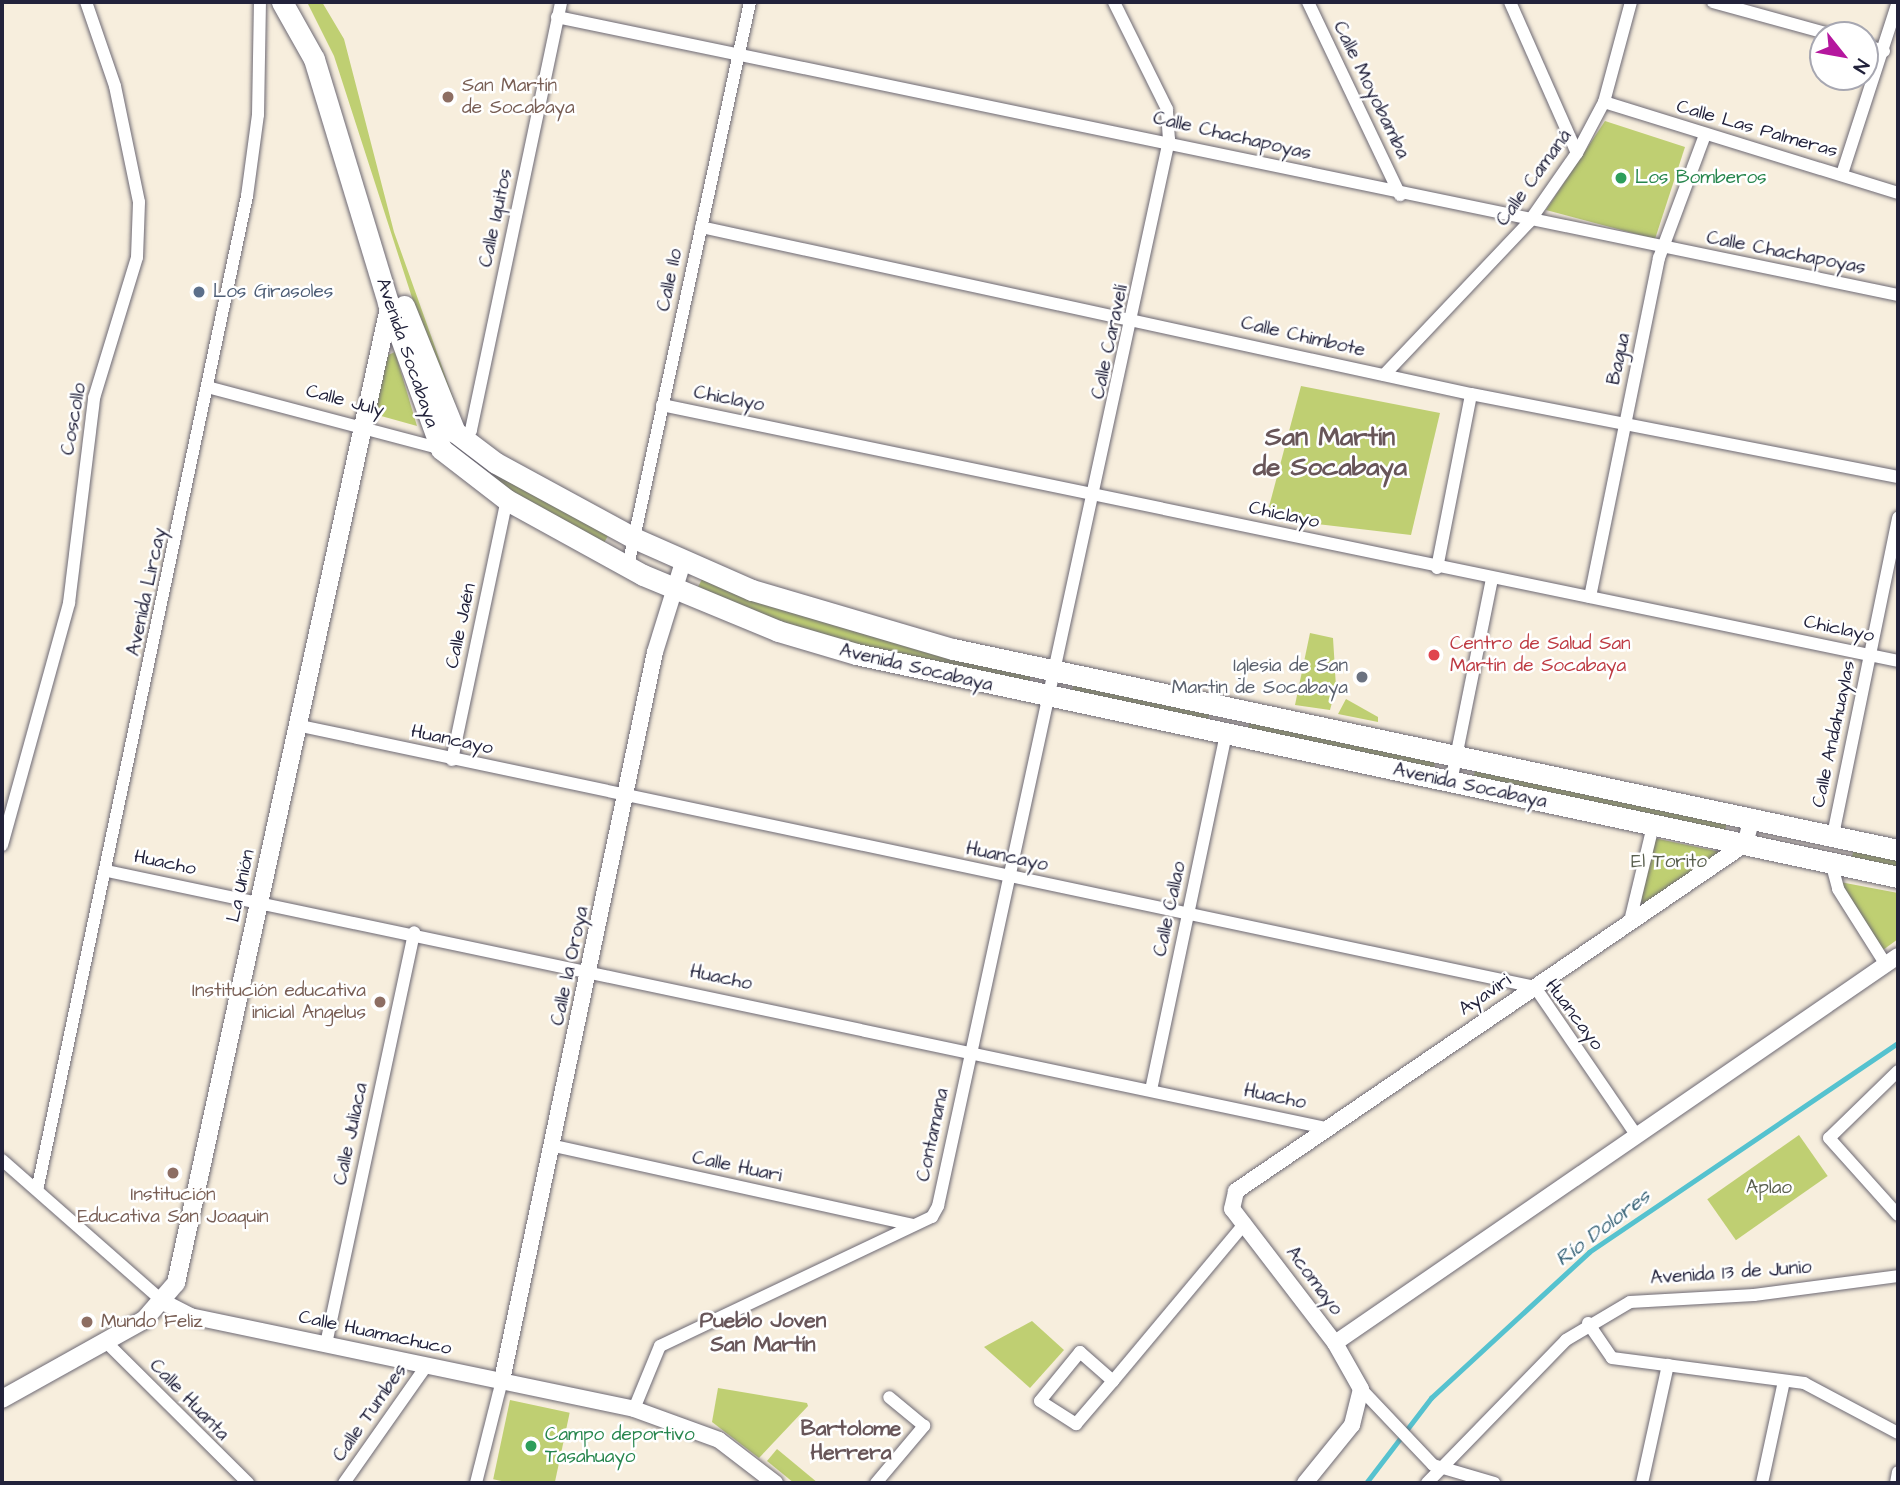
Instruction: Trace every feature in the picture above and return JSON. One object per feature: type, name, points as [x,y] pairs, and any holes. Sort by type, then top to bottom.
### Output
[{"type":"main road","name":"Avenida Socabaya","points":[[282,2],[314,58],[441,449],[507,500],[628,566],[673,590],[828,647],[1049,698],[1898,877]]},
{"type":"main road","name":"Avenida Socabaya","points":[[300,2],[325,48],[395,301],[444,415],[467,442],[634,538],[683,562],[882,631],[1056,671],[1898,850]]},
{"type":"main road","name":"La Unión","points":[[165,1303],[182,1264],[361,424],[395,301]]},
{"type":"main road","points":[[2,1399],[165,1303]]},
{"type":"street","name":"Coscollo","points":[[2,845],[69,603],[94,398],[137,257],[139,202],[115,86],[86,2]]},
{"type":"street","name":"Avenida Lircay","points":[[38,1186],[211,388],[254,142],[260,2]]},
{"type":"street","name":"Calle Iquitos","points":[[467,442],[561,2]]},
{"type":"street","name":"Calle Ilo","points":[[628,566],[750,2]]},
{"type":"street","name":"Calle Caravelí","points":[[1049,698],[1135,318],[1169,140],[1167,109],[1114,2]]},
{"type":"street","name":"Calle Moyobamba","points":[[1308,2],[1400,195]]},
{"type":"street","points":[[1510,2],[1577,153]]},
{"type":"street","name":"Calle Camaná","points":[[1384,375],[1529,222],[1577,153],[1604,102],[1631,2]]},
{"type":"street","points":[[1713,2],[1809,28]]},
{"type":"street","points":[[1842,174],[1898,2]]},
{"type":"street","name":"Calle Chachapoyas","points":[[557,18],[738,58],[1169,140],[1400,195],[1898,295]]},
{"type":"street","points":[[1879,49],[1884,51]]},
{"type":"street","name":"Calle Las Palmeras","points":[[1604,102],[1898,193]]},
{"type":"street","name":"Bagua","points":[[1590,597],[1625,423],[1666,250],[1705,135]]},
{"type":"street","name":"Calle Chimbote","points":[[701,226],[1135,318],[1471,394],[1898,477]]},
{"type":"street","name":"Calle July","points":[[211,388],[361,424],[441,449]]},
{"type":"street","points":[[1437,568],[1471,394]]},
{"type":"street","name":"Chiclayo","points":[[662,405],[1096,493],[1437,568],[1898,661]]},
{"type":"street","points":[[441,449],[467,442]]},
{"type":"street","name":"Calle Jaén","points":[[452,760],[507,500]]},
{"type":"street","name":"Calle Andahuaylas","points":[[1833,835],[1898,518]]},
{"type":"street","name":"Calle la Oroya","points":[[502,1380],[554,1146],[626,795],[673,590],[683,562]]},
{"type":"street","points":[[1451,782],[1492,579]]},
{"type":"street","name":"Contamana","points":[[634,1409],[660,1346],[932,1217],[938,1206],[1007,876],[1049,698]]},
{"type":"street","name":"Huancayo","points":[[296,725],[1535,987],[1637,1136]]},
{"type":"street","name":"Calle Callao","points":[[1150,1090],[1226,735]]},
{"type":"street","points":[[1745,844],[1752,817]]},
{"type":"street","points":[[1630,921],[1653,826]]},
{"type":"street","name":"Ayaviri","points":[[1230,1201],[1325,1128],[1745,844]]},
{"type":"street","points":[[1335,1343],[1892,960],[1838,889],[1831,862]]},
{"type":"street","name":"Huacho","points":[[107,870],[414,932],[1325,1128]]},
{"type":"street","name":"Calle Juliaca","points":[[326,1344],[414,932]]},
{"type":"street","points":[[1898,1071],[1829,1138],[1898,1215]]},
{"type":"street","name":"Calle Huari","points":[[554,1146],[912,1225]]},
{"type":"street","name":"Calle Huamachuco","points":[[2,1160],[38,1186],[165,1303],[190,1316],[634,1409],[719,1440],[775,1483]]},
{"type":"street","name":"Acomayo","points":[[1230,1201],[1335,1343],[1361,1390]]},
{"type":"street","points":[[1113,1381],[1080,1352],[1040,1401],[1076,1424],[1113,1381],[1245,1223]]},
{"type":"street","name":"Avenida 13 de Junio","points":[[1427,1483],[1514,1387],[1588,1323],[1650,1297],[1754,1295],[1898,1276]]},
{"type":"street","points":[[1588,1323],[1612,1358],[1784,1381],[1821,1389],[1898,1433]]},
{"type":"street","name":"Calle Huanta","points":[[104,1341],[248,1483]]},
{"type":"street","name":"Calle Tumbes","points":[[344,1483],[427,1365]]},
{"type":"street","points":[[1642,1483],[1668,1365]]},
{"type":"street","points":[[476,1483],[502,1380]]},
{"type":"street","points":[[1762,1483],[1784,1381]]},
{"type":"street","points":[[1305,1483],[1352,1424],[1361,1390],[1427,1459],[1439,1467],[1494,1483]]},
{"type":"street","points":[[876,1483],[925,1426],[890,1397]]},
{"type":"street","points":[[1896,1483],[1898,1472]]},
{"type":"green space","points":[[307,2],[322,2],[344,39],[394,232],[455,403],[447,406],[334,56]]},
{"type":"green space","name":"Los Bomberos","points":[[1605,121],[1685,147],[1655,239],[1546,210]]},
{"type":"green space","points":[[395,352],[417,426],[374,414],[388,355]]},
{"type":"green space","points":[[1301,386],[1440,413],[1411,535],[1266,518]]},
{"type":"green space","points":[[486,465],[609,533],[604,543],[481,475]]},
{"type":"green space","points":[[702,579],[879,638],[1032,673],[1028,685],[846,644],[696,591]]},
{"type":"green space","points":[[1310,633],[1333,638],[1336,687],[1330,710],[1295,705]]},
{"type":"green space","points":[[1074,684],[1210,711],[1207,724],[1070,695]]},
{"type":"green space","points":[[1346,699],[1378,717],[1378,722],[1338,714]]},
{"type":"green space","points":[[1250,720],[1436,760],[1433,772],[1247,733]]},
{"type":"green space","points":[[1476,766],[1727,819],[1724,833],[1473,780]]},
{"type":"green space","name":"El Torito","points":[[1654,838],[1721,852],[1636,911]]},
{"type":"green space","points":[[1854,848],[1898,858],[1896,868],[1852,858]]},
{"type":"green space","points":[[1840,882],[1898,893],[1898,939],[1883,950]]},
{"type":"green space","name":"Aplao","points":[[1799,1135],[1828,1176],[1736,1240],[1707,1199]]},
{"type":"green space","points":[[1032,1321],[1064,1350],[1030,1388],[984,1347]]},
{"type":"green space","points":[[718,1388],[807,1403],[808,1406],[759,1458],[712,1422]]},
{"type":"green space","name":"Campo deportivo Tasahuayo","points":[[510,1400],[570,1413],[555,1483],[511,1483],[493,1479]]},
{"type":"green space","points":[[777,1449],[818,1483],[794,1483],[767,1461]]},
{"type":"waterway","name":"Río Dolores","points":[[1366,1483],[1431,1398],[1589,1252],[1898,1043]]},
{"type":"place","name":"San Martín de Socabaya","points":[[448,97]]},
{"type":"place","name":"Los Bomberos","points":[[1621,178]]},
{"type":"place","name":"Los Girasoles","points":[[199,292]]},
{"type":"place","name":"Centro de Salud San Martín de Socabaya","points":[[1434,655]]},
{"type":"place","name":"Iglesia de San Martin de Socabaya","points":[[1362,677]]},
{"type":"place","name":"Institución educativa inicial Angelus","points":[[380,1002]]},
{"type":"place","name":"Institución Educativa San Joaquin","points":[[173,1173]]},
{"type":"place","name":"Mundo Feliz","points":[[87,1322]]},
{"type":"place","name":"Campo deportivo Tasahuayo","points":[[531,1446]]},
{"type":"district","name":"San Martín de Socabaya","points":[[1330,453]]},
{"type":"district","name":"Pueblo Joven San Martín","points":[[763,1333]]},
{"type":"district","name":"Bartolome Herrera","points":[[851,1441]]}]
